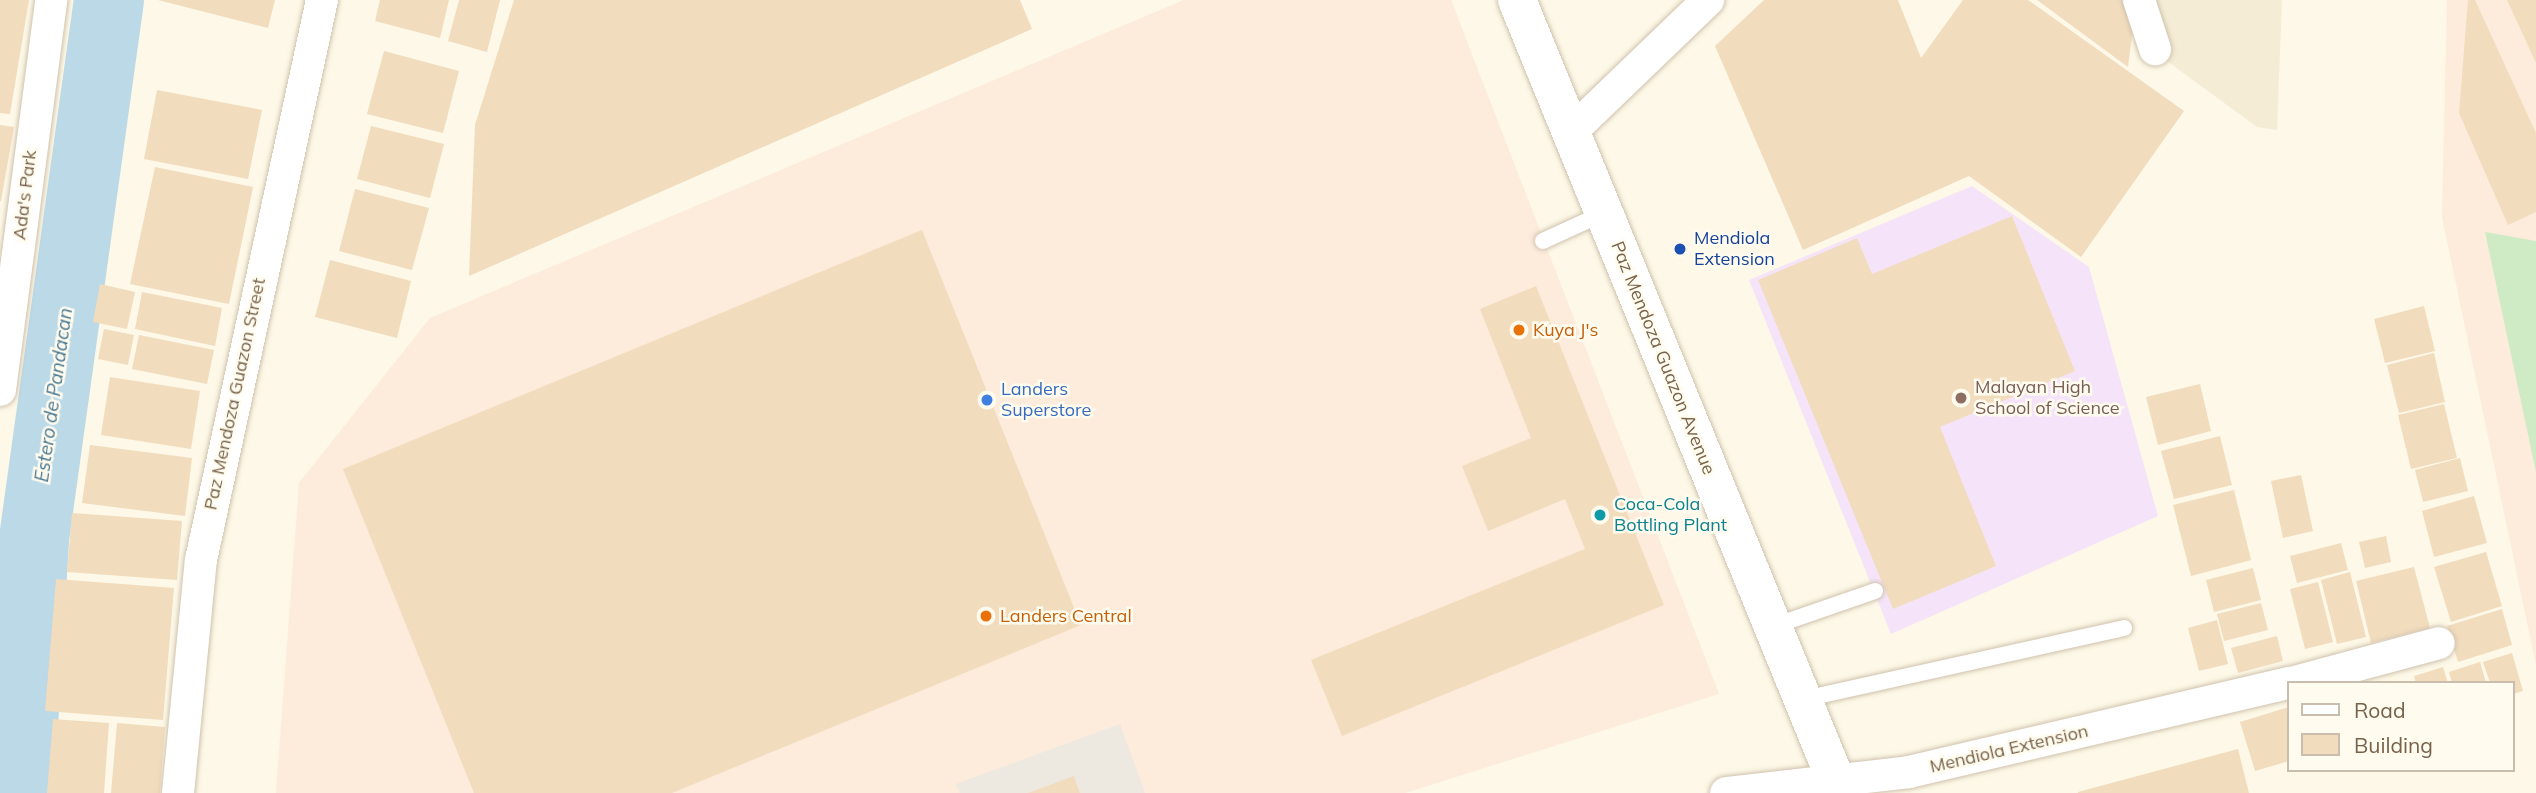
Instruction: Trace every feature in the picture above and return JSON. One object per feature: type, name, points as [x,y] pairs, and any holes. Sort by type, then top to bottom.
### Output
[{"type":"main road","name":"Paz Mendoza Guazon Avenue","points":[[1517,0],[1839,787]]},
{"type":"street","name":"Ada's Park","points":[[0,390],[51,0]]},
{"type":"street","name":"Paz Mendoza Guazon Street","points":[[178,793],[201,560],[322,0]]},
{"type":"street","points":[[1570,133],[1708,0]]},
{"type":"street","points":[[2139,0],[2155,49]]},
{"type":"street","name":"Mendiola Extension","points":[[2297,681],[2439,643]]},
{"type":"street","name":"Mendiola Extension","points":[[1726,793],[1839,787],[2288,683]]},
{"type":"lane","points":[[1543,241],[1604,213]]},
{"type":"lane","points":[[1774,626],[1875,591]]},
{"type":"lane","points":[[1804,699],[2124,628]]},
{"type":"shaded area","name":"Landers Superstore","points":[[1184,0],[1451,0],[1719,694],[1405,793],[276,793],[299,483],[430,318]]},
{"type":"shaded area","points":[[2084,0],[2282,0],[2277,130],[2257,127]]},
{"type":"shaded area","points":[[2447,0],[2536,0],[2536,665],[2442,217]]},
{"type":"shaded area","name":"Malayan High School of Science","points":[[1972,186],[2089,267],[2158,516],[1891,634],[1749,280]]},
{"type":"shaded area","points":[[1120,724],[1145,793],[960,793],[956,784]]},
{"type":"green space","points":[[2485,232],[2536,241],[2536,472]]},
{"type":"building","points":[[0,0],[29,0],[10,114],[0,113]]},
{"type":"building","points":[[158,0],[275,0],[268,28]]},
{"type":"building","points":[[380,0],[449,0],[440,38],[375,21]]},
{"type":"building","points":[[459,0],[500,0],[487,52],[448,41]]},
{"type":"building","points":[[514,0],[1020,0],[1032,29],[469,276],[475,125]]},
{"type":"building","points":[[1764,0],[1898,0],[1921,58],[1963,0],[2028,0],[2184,111],[2081,257],[1969,176],[1803,250],[1715,46]]},
{"type":"building","points":[[2037,0],[2121,0],[2135,11],[2128,67]]},
{"type":"building","points":[[2468,0],[2475,0],[2536,133],[2536,212],[2508,225],[2459,113]]},
{"type":"building","points":[[2507,0],[2536,0],[2536,63]]},
{"type":"building","points":[[384,51],[459,71],[443,133],[367,114]]},
{"type":"building","points":[[157,90],[262,110],[248,179],[144,159]]},
{"type":"building","points":[[0,125],[14,127],[1,201],[0,201]]},
{"type":"building","points":[[371,126],[444,144],[430,198],[357,179]]},
{"type":"building","points":[[155,167],[253,187],[229,304],[130,284]]},
{"type":"building","points":[[355,189],[429,208],[412,270],[339,251]]},
{"type":"building","points":[[2012,216],[2075,371],[1940,427],[1996,566],[1893,609],[1758,280],[1857,238],[1872,274]]},
{"type":"building","points":[[922,230],[1081,625],[672,793],[474,793],[343,469]]},
{"type":"building","points":[[330,260],[411,281],[397,338],[315,317]]},
{"type":"building","points":[[100,284],[135,292],[127,329],[93,322]]},
{"type":"building","name":"Coca-Cola Bottling Plant","points":[[1536,286],[1664,605],[1342,736],[1311,660],[1585,549],[1565,499],[1488,531],[1462,466],[1531,438],[1480,309]]},
{"type":"building","points":[[142,292],[222,308],[215,346],[135,329]]},
{"type":"building","points":[[2424,306],[2435,351],[2385,363],[2374,319]]},
{"type":"building","points":[[104,329],[134,335],[128,365],[98,359]]},
{"type":"building","points":[[139,335],[214,350],[207,384],[132,369]]},
{"type":"building","points":[[2434,353],[2445,402],[2399,413],[2387,365]]},
{"type":"building","points":[[110,377],[200,391],[191,449],[101,435]]},
{"type":"building","points":[[2200,384],[2211,431],[2158,445],[2146,397]]},
{"type":"building","points":[[2444,404],[2457,458],[2411,469],[2398,415]]},
{"type":"building","points":[[2220,436],[2232,485],[2174,499],[2161,451]]},
{"type":"building","points":[[90,445],[192,458],[185,516],[82,503]]},
{"type":"building","points":[[2460,458],[2468,491],[2423,502],[2415,470]]},
{"type":"building","points":[[2301,475],[2313,531],[2283,538],[2271,481]]},
{"type":"building","points":[[2234,490],[2251,560],[2191,576],[2173,505]]},
{"type":"building","points":[[2474,496],[2487,543],[2434,557],[2422,511]]},
{"type":"building","points":[[72,513],[182,521],[177,580],[67,572]]},
{"type":"building","points":[[2386,536],[2391,562],[2365,568],[2359,542]]},
{"type":"building","points":[[2341,543],[2348,570],[2297,583],[2290,556]]},
{"type":"building","points":[[2486,552],[2502,606],[2451,622],[2434,567]]},
{"type":"building","points":[[2414,567],[2430,628],[2371,643],[2356,581]]},
{"type":"building","points":[[2253,568],[2261,600],[2214,612],[2206,580]]},
{"type":"building","points":[[2350,572],[2366,637],[2337,644],[2321,580]]},
{"type":"building","points":[[56,579],[174,588],[163,720],[45,711]]},
{"type":"building","points":[[2318,582],[2333,642],[2305,649],[2290,589]]},
{"type":"building","points":[[2261,603],[2268,630],[2224,641],[2217,614]]},
{"type":"building","points":[[2502,609],[2512,645],[2458,662],[2447,626]]},
{"type":"building","points":[[2217,620],[2228,664],[2199,671],[2188,628]]},
{"type":"building","points":[[2277,636],[2283,661],[2238,673],[2231,648]]},
{"type":"building","points":[[2512,653],[2523,691],[2515,693],[2515,681],[2489,681],[2483,662]]},
{"type":"building","points":[[2480,662],[2485,681],[2451,681],[2449,672]]},
{"type":"building","points":[[2443,667],[2447,681],[2415,681],[2414,676]]},
{"type":"building","points":[[2288,707],[2288,761],[2255,771],[2240,722]]},
{"type":"building","points":[[53,719],[109,723],[104,793],[47,793]]},
{"type":"building","points":[[117,723],[165,727],[160,793],[111,793]]},
{"type":"building","points":[[2238,749],[2249,793],[2078,793],[2078,792]]},
{"type":"building","points":[[1074,776],[1080,793],[1028,793]]},
{"type":"waterway","name":"Estero de Pandacan","points":[[19,793],[34,539],[109,0]]},
{"type":"place","name":"Mendiola Extension","points":[[1680,249]]},
{"type":"place","name":"Kuya J's","points":[[1519,330]]},
{"type":"place","name":"Malayan High School of Science","points":[[1961,398]]},
{"type":"place","name":"Landers Superstore","points":[[987,400]]},
{"type":"place","name":"Coca-Cola Bottling Plant","points":[[1600,515]]},
{"type":"place","name":"Landers Central","points":[[986,616]]}]
